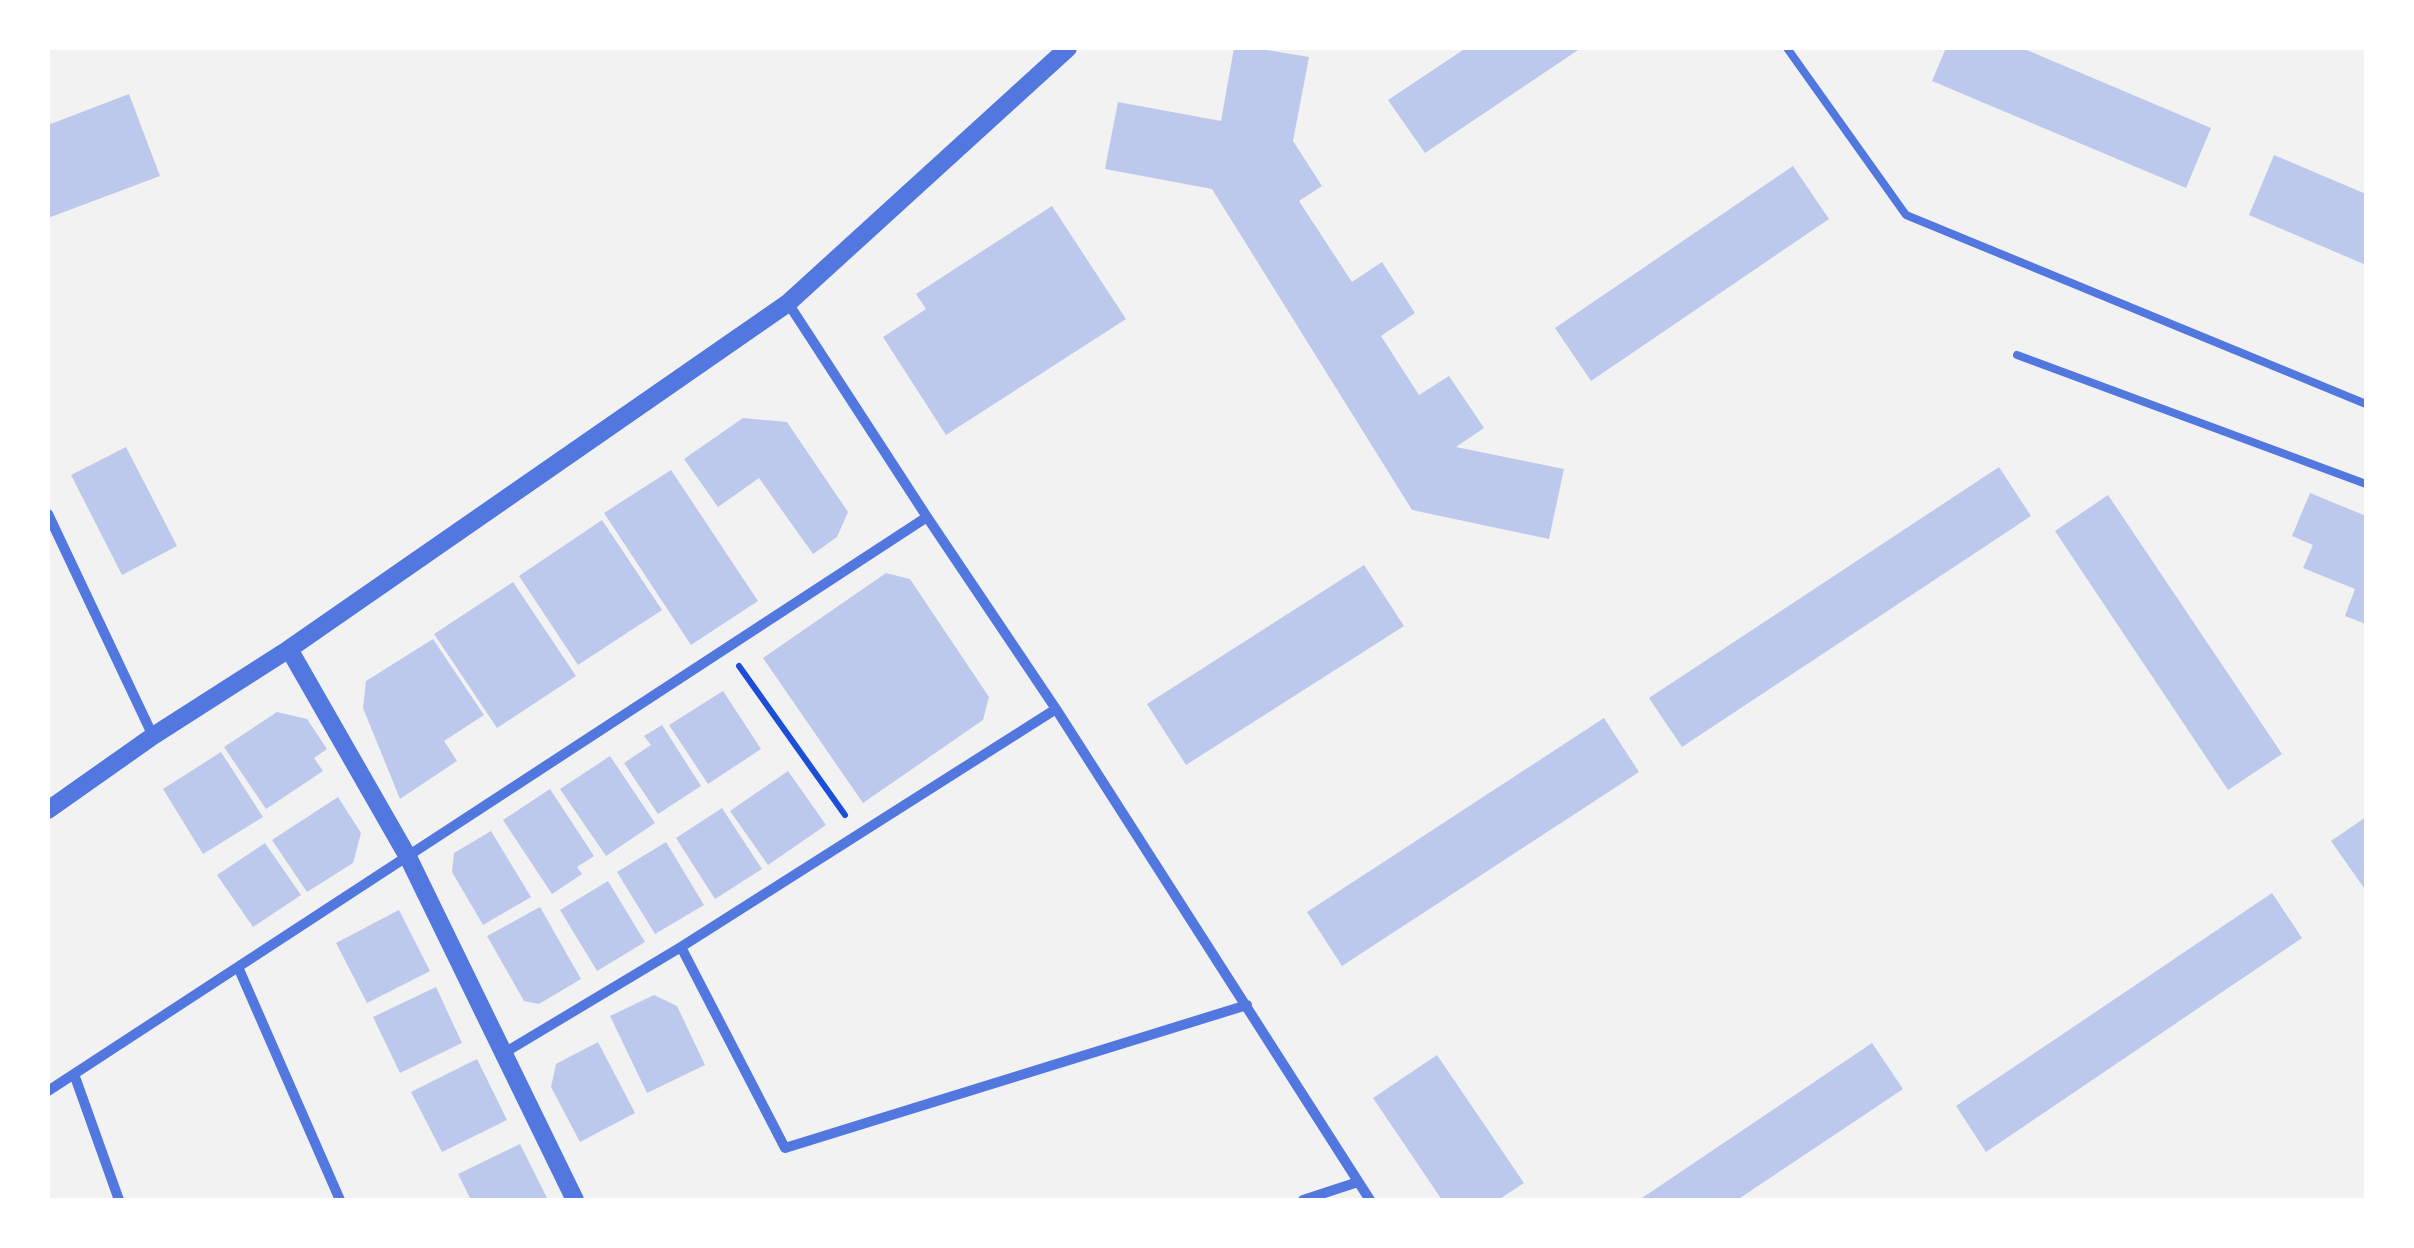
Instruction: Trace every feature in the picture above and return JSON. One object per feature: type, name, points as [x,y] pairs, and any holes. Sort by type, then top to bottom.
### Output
[{"type":"street","points":[[48,810],[153,736],[289,649],[788,304],[1068,48]]},
{"type":"street","points":[[788,304],[1056,708],[1370,1200]]},
{"type":"street","points":[[48,514],[153,736]]},
{"type":"street","points":[[48,1091],[927,517]]},
{"type":"street","points":[[289,649],[408,857],[575,1200]]},
{"type":"street","points":[[504,1053],[681,947],[1056,708]]},
{"type":"street","points":[[681,947],[785,1148],[1247,1004]]},
{"type":"street","points":[[238,967],[340,1200]]},
{"type":"street","points":[[74,1074],[119,1200]]},
{"type":"street","points":[[1303,1200],[1358,1182]]},
{"type":"lane","points":[[1788,48],[1906,215],[2366,404]]},
{"type":"lane","points":[[2017,355],[2366,484]]},
{"type":"path","points":[[727,648],[858,834]]},
{"type":"building","points":[[1234,48],[1309,57],[1293,141],[1322,186],[1299,201],[1352,282],[1382,262],[1415,313],[1381,336],[1419,395],[1449,376],[1484,428],[1456,447],[1564,469],[1549,539],[1412,510],[1212,189],[1105,169],[1118,102],[1221,121]]},
{"type":"building","points":[[1466,48],[1581,48],[1425,153],[1388,100]]},
{"type":"building","points":[[1946,48],[2022,48],[2211,128],[2186,188],[1932,81]]},
{"type":"building","points":[[129,94],[160,176],[48,218],[48,125]]},
{"type":"building","points":[[2274,155],[2366,194],[2366,265],[2249,215]]},
{"type":"building","points":[[1793,166],[1829,219],[1591,381],[1555,328]]},
{"type":"building","points":[[1052,206],[1126,319],[946,435],[883,337],[926,309],[916,294]]},
{"type":"building","points":[[743,418],[787,422],[848,512],[837,537],[813,554],[759,478],[718,507],[684,459]]},
{"type":"building","points":[[126,447],[177,546],[122,575],[71,475]]},
{"type":"building","points":[[1999,467],[2031,516],[1682,747],[1649,698]]},
{"type":"building","points":[[671,470],[758,601],[691,645],[604,513]]},
{"type":"building","points":[[2310,493],[2366,516],[2366,624],[2345,616],[2355,589],[2303,568],[2313,545],[2292,536]]},
{"type":"building","points":[[2108,495],[2282,754],[2228,790],[2055,531]]},
{"type":"building","points":[[602,520],[662,610],[578,665],[519,576]]},
{"type":"building","points":[[1364,565],[1404,626],[1186,765],[1147,704]]},
{"type":"building","points":[[886,573],[910,579],[989,697],[983,720],[863,803],[763,658]]},
{"type":"building","points":[[513,582],[576,676],[497,728],[434,634]]},
{"type":"building","points":[[433,639],[484,715],[444,741],[457,761],[400,799],[363,708],[366,681]]},
{"type":"building","points":[[723,691],[761,749],[708,784],[669,725]]},
{"type":"building","points":[[277,712],[307,719],[327,749],[314,758],[323,771],[266,809],[224,747]]},
{"type":"building","points":[[1604,718],[1639,772],[1342,966],[1307,912]]},
{"type":"building","points":[[662,725],[701,786],[658,814],[624,763],[651,745],[644,736]]},
{"type":"building","points":[[221,752],[263,817],[203,854],[163,789]]},
{"type":"building","points":[[610,756],[655,823],[606,856],[560,789]]},
{"type":"building","points":[[788,771],[826,825],[768,865],[730,811]]},
{"type":"building","points":[[550,789],[594,856],[577,867],[582,874],[552,894],[503,820]]},
{"type":"building","points":[[338,797],[361,833],[353,863],[307,892],[272,840]]},
{"type":"building","points":[[722,808],[762,869],[715,899],[676,838]]},
{"type":"building","points":[[2366,817],[2366,886],[2364,888],[2331,841]]},
{"type":"building","points":[[491,831],[531,897],[483,925],[452,872],[454,853]]},
{"type":"building","points":[[666,842],[704,905],[655,934],[617,872]]},
{"type":"building","points":[[265,843],[301,895],[253,927],[217,875]]},
{"type":"building","points":[[608,881],[645,942],[597,971],[560,910]]},
{"type":"building","points":[[2272,893],[2302,938],[1986,1152],[1956,1106]]},
{"type":"building","points":[[540,907],[581,979],[539,1004],[524,1001],[487,936]]},
{"type":"building","points":[[399,910],[430,971],[367,1003],[336,943]]},
{"type":"building","points":[[436,987],[462,1043],[400,1073],[373,1017]]},
{"type":"building","points":[[654,995],[677,1006],[705,1065],[647,1093],[610,1016]]},
{"type":"building","points":[[598,1042],[635,1113],[580,1142],[551,1087],[556,1064]]},
{"type":"building","points":[[1872,1043],[1903,1089],[1737,1200],[1639,1200]]},
{"type":"building","points":[[1437,1055],[1524,1183],[1498,1200],[1442,1200],[1373,1098]]},
{"type":"building","points":[[477,1059],[507,1120],[442,1152],[411,1092]]},
{"type":"building","points":[[520,1144],[548,1200],[471,1200],[458,1174]]}]
